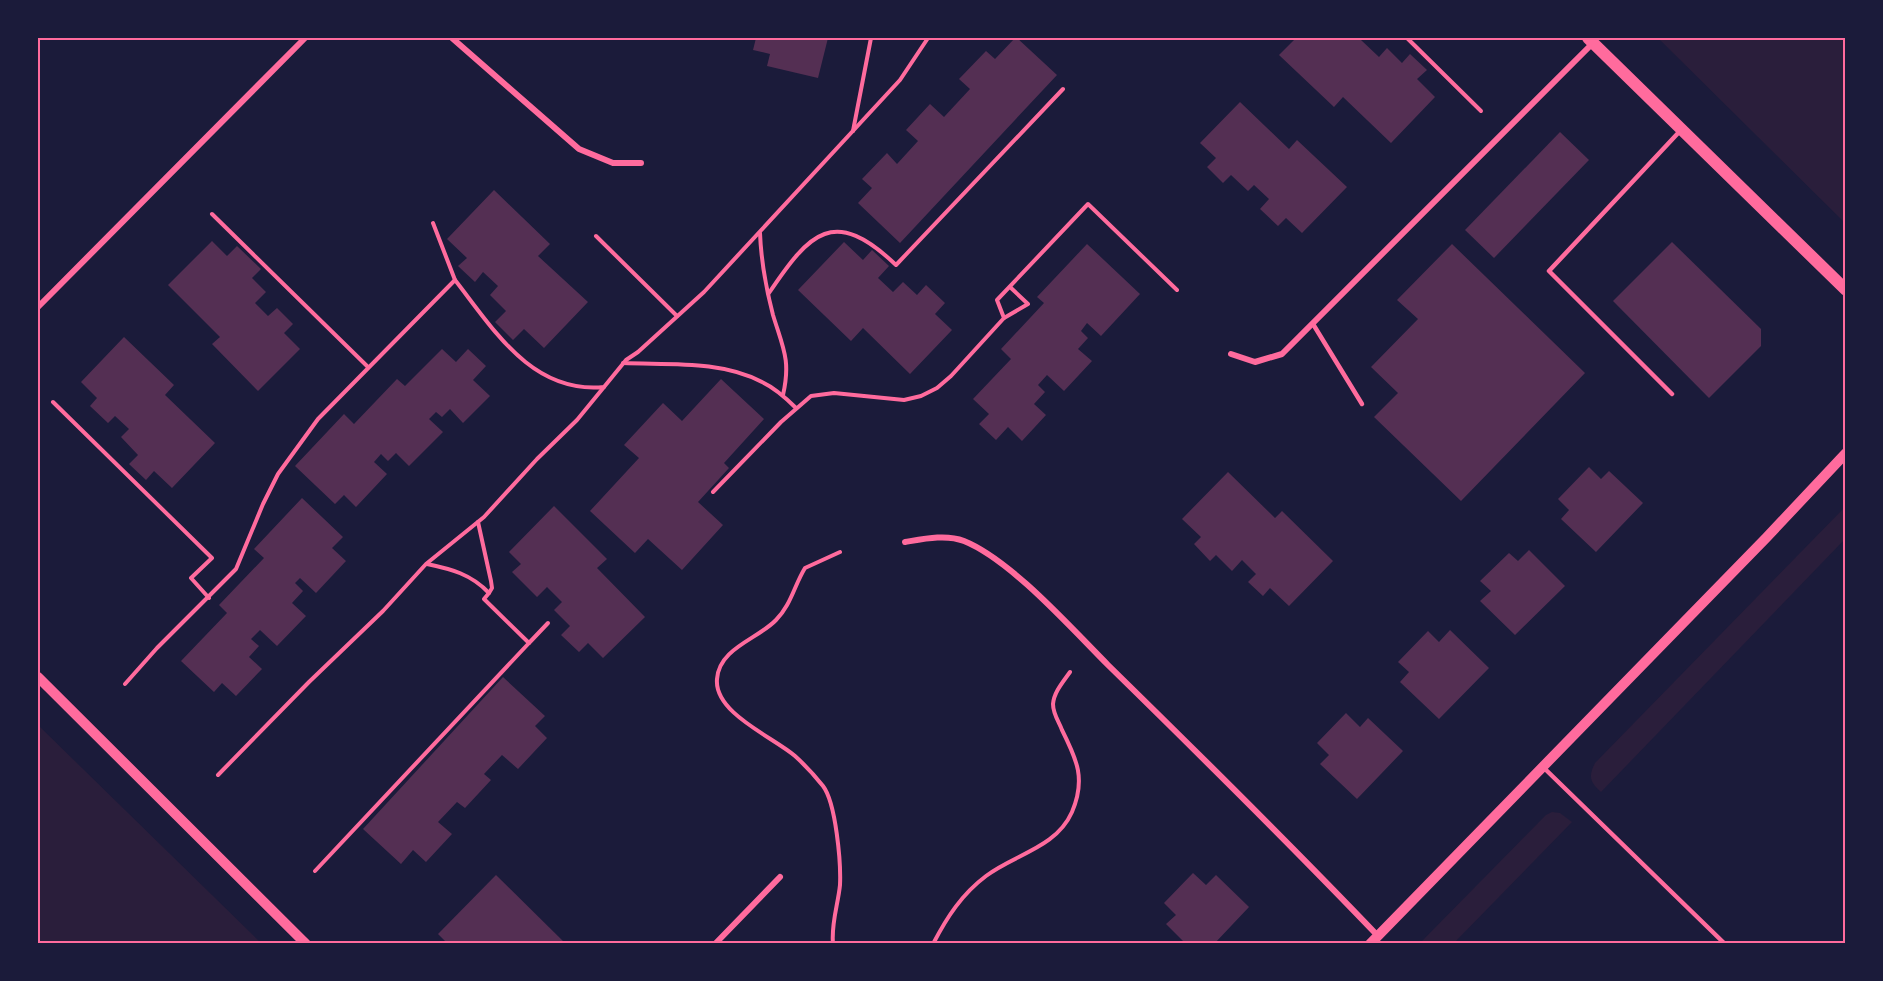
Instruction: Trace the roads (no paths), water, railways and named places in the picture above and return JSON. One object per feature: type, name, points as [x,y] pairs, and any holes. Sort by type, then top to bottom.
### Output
[{"type":"main road","points":[[1590,40],[1845,290]]},
{"type":"street","points":[[38,307],[303,38]]},
{"type":"street","points":[[452,38],[579,149],[613,163],[641,163]]},
{"type":"street","points":[[1231,354],[1255,362],[1282,354],[1590,40]]},
{"type":"street","points":[[905,542],[935,537],[963,540],[1000,562],[1045,602],[1213,768],[1374,940],[1758,546],[1845,453]]},
{"type":"street","points":[[38,677],[306,944]]},
{"type":"street","points":[[715,944],[780,877]]},
{"type":"lane","points":[[1672,394],[1549,271],[1682,129]]},
{"type":"lane","points":[[1313,324],[1362,404]]},
{"type":"lane","points":[[1542,766],[1725,944]]}]
